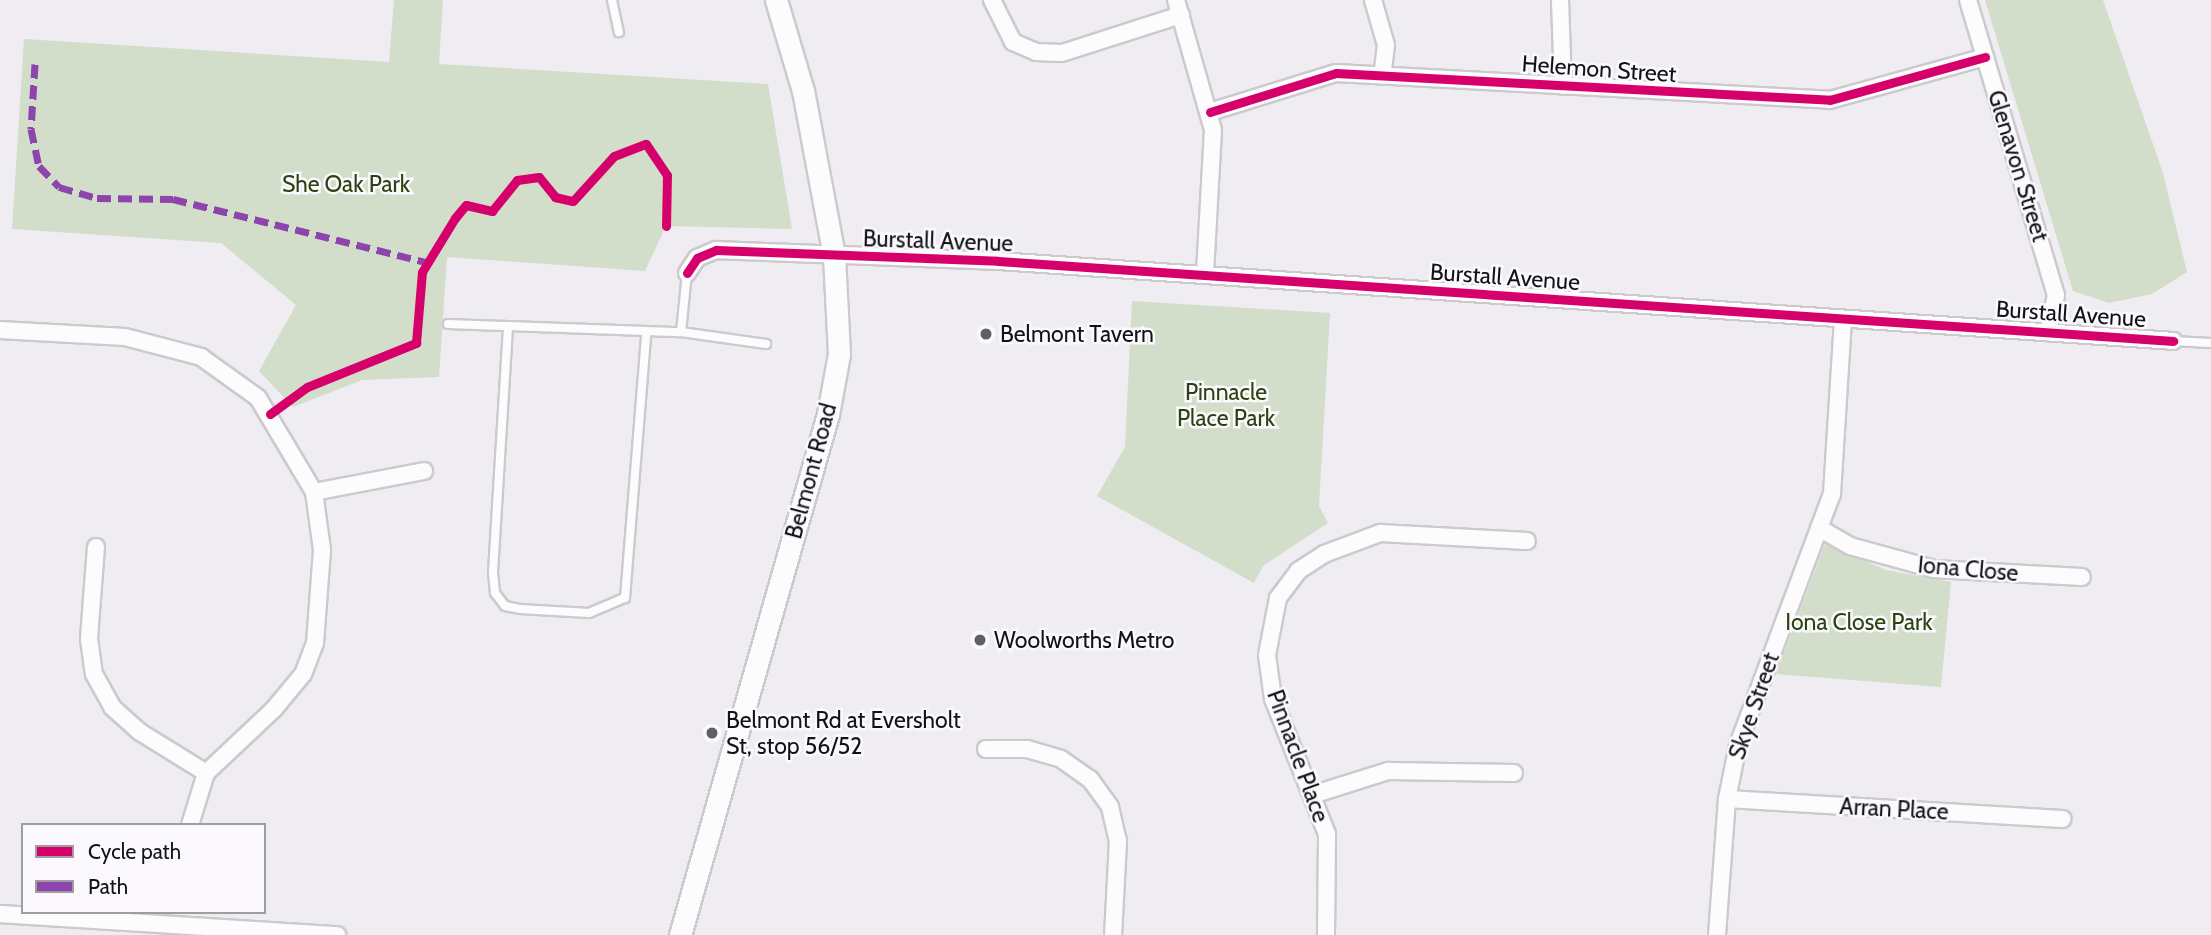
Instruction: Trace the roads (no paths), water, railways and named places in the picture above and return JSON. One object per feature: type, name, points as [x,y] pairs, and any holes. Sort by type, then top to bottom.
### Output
[{"type":"main road","name":"Belmont Road","points":[[680,935],[828,414],[839,354],[834,256],[803,91],[776,0]]},
{"type":"street","points":[[992,0],[1013,42],[1036,52],[1062,52],[1179,7],[1210,112],[1205,275]]},
{"type":"street","points":[[1373,0],[1386,45],[1382,76]]},
{"type":"street","points":[[1560,0],[1563,86]]},
{"type":"street","name":"Glenavon Street","points":[[1968,0],[2056,295],[2048,332]]},
{"type":"street","name":"Helemon Street","points":[[1210,112],[1336,73],[1830,100],[1985,57]]},
{"type":"street","name":"Burstall Avenue","points":[[687,273],[697,258],[716,250],[1205,275],[2173,341]]},
{"type":"street","name":"Skye Street","points":[[1717,935],[1727,799],[1738,745],[1819,528],[1837,459],[1843,319]]},
{"type":"street","points":[[0,330],[125,337],[201,357],[258,398],[314,492],[322,564],[315,643],[303,674],[274,709],[206,773],[191,823]]},
{"type":"street","points":[[314,492],[424,471]]},
{"type":"street","name":"Iona Close","points":[[1819,528],[1850,546],[1934,569],[2082,577]]},
{"type":"street","name":"Pinnacle Place","points":[[1326,935],[1331,868],[1315,794],[1282,725],[1267,655],[1278,598],[1298,572],[1351,540],[1380,533],[1527,541]]},
{"type":"street","points":[[96,547],[89,639],[94,674],[112,706],[140,732],[206,773]]},
{"type":"street","points":[[986,749],[1027,750],[1061,759],[1090,779],[1110,807],[1118,841],[1113,935]]},
{"type":"street","points":[[1315,794],[1388,771],[1514,773]]},
{"type":"street","name":"Arran Place","points":[[1727,799],[2062,819]]},
{"type":"street","points":[[0,914],[182,919],[337,935]]},
{"type":"lane","points":[[612,0],[619,32]]},
{"type":"lane","points":[[681,332],[687,273]]},
{"type":"lane","points":[[448,324],[646,335],[681,332],[766,344]]},
{"type":"lane","points":[[508,327],[492,573],[495,593],[505,606],[589,613],[625,598],[646,335]]},
{"type":"lane","points":[[2173,341],[2211,343]]},
{"type":"place","name":"Belmont Tavern","points":[[986,334]]},
{"type":"place","name":"Woolworths Metro","points":[[980,640]]},
{"type":"place","name":"Belmont Rd at Eversholt St, stop 56/52","points":[[712,733]]},
{"type":"park label","name":"She Oak Park","points":[[346,184]]},
{"type":"park label","name":"Pinnacle Place Park","points":[[1226,405]]},
{"type":"park label","name":"Iona Close Park","points":[[1859,622]]}]
